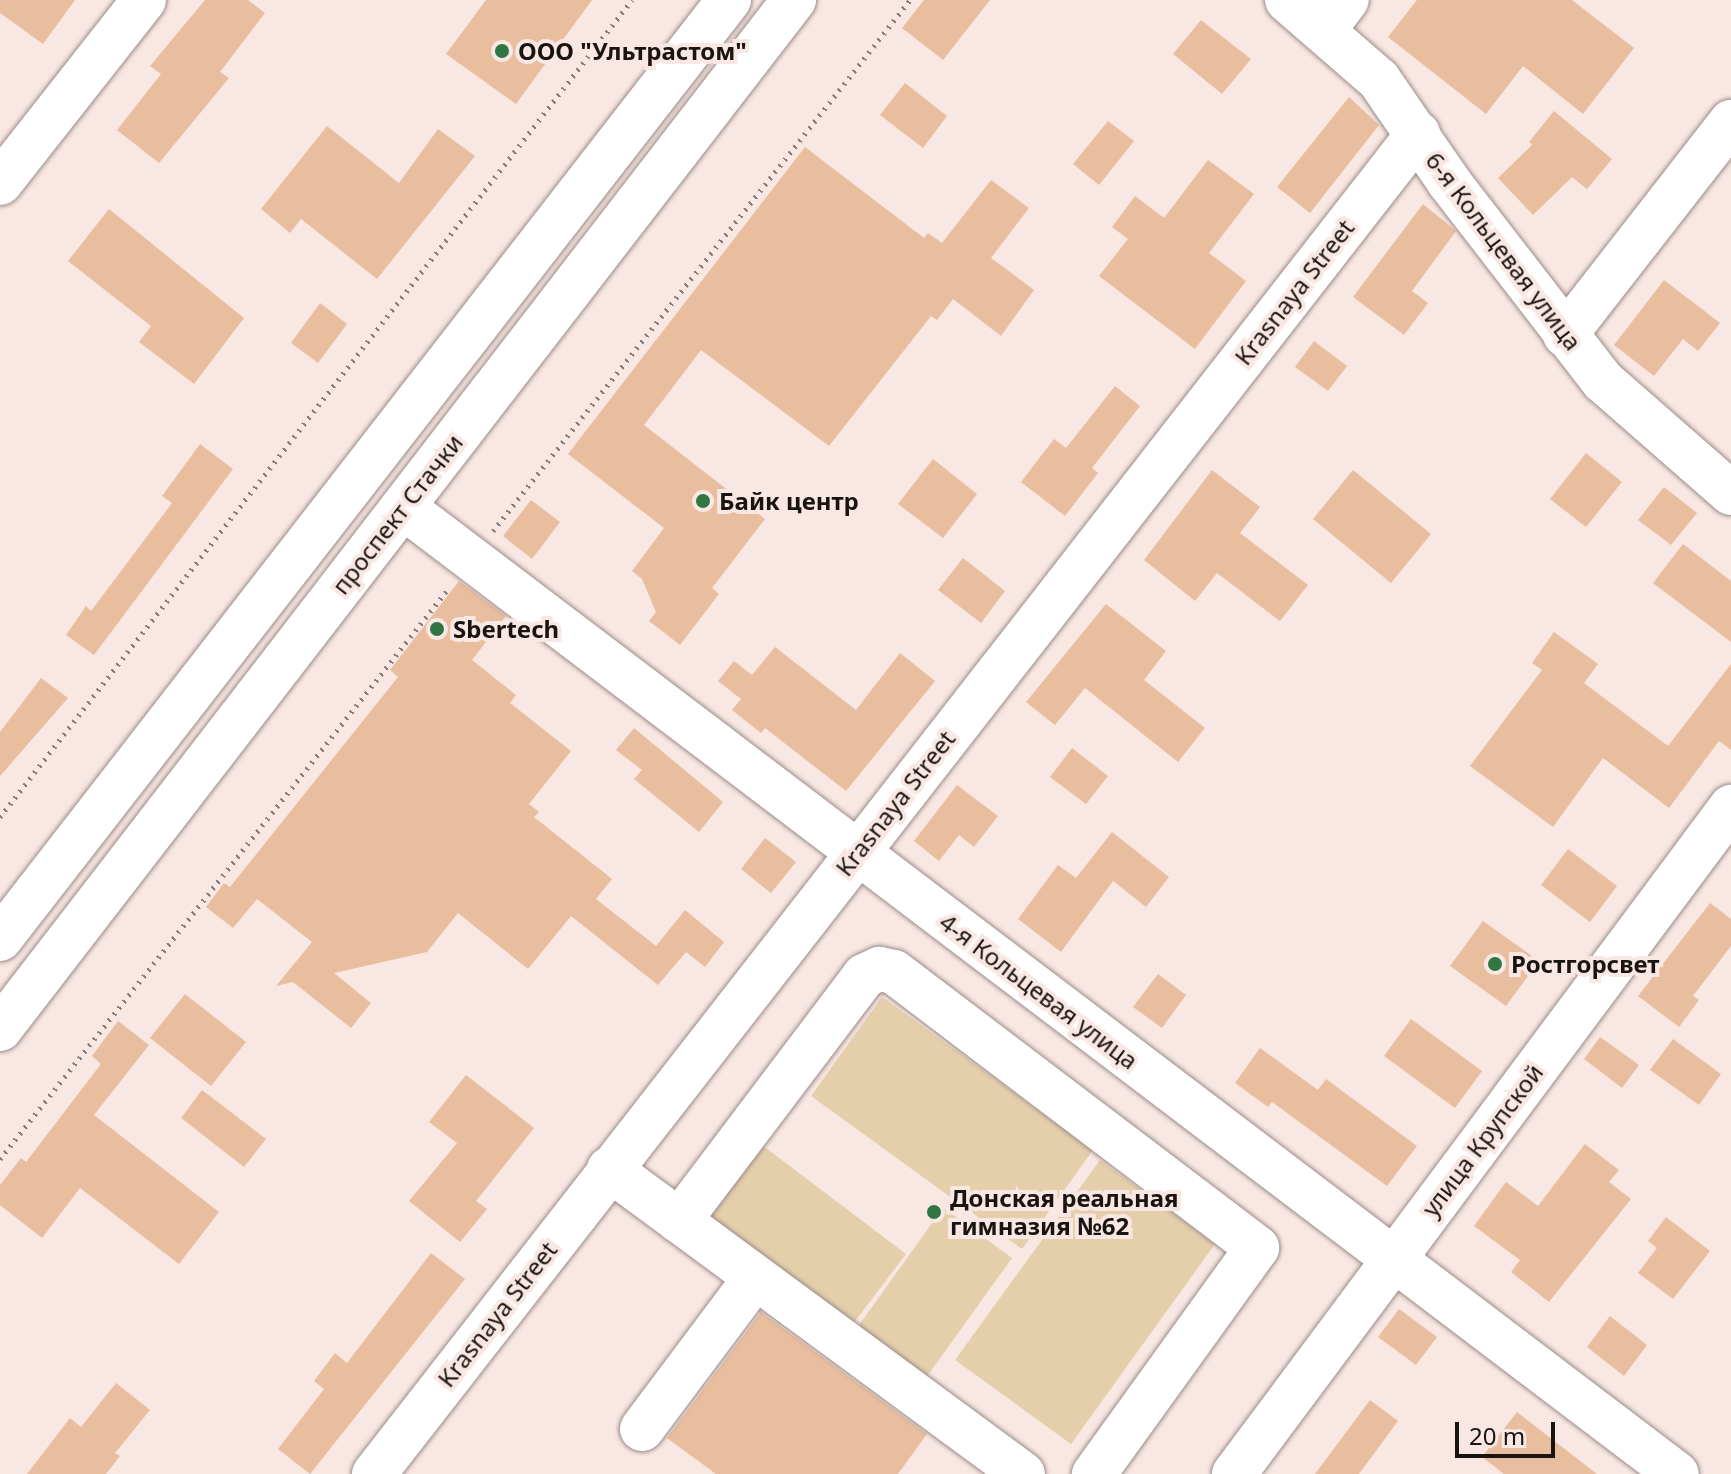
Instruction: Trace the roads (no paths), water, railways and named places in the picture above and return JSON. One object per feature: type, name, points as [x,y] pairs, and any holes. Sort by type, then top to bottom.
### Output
[{"type":"street","points":[[0,183],[144,0]]},
{"type":"street","points":[[0,939],[729,0]]},
{"type":"street","name":"проспект Стачки","points":[[0,1029],[794,0]]},
{"type":"street","name":"6-я Кольцевая улица","points":[[1287,0],[1335,15],[1565,335],[1640,417],[1731,493]]},
{"type":"street","points":[[1565,335],[1731,122]]},
{"type":"street","name":"Krasnaya Street","points":[[374,1474],[1418,134]]},
{"type":"street","name":"4-я Кольцевая улица","points":[[403,507],[1677,1474]]},
{"type":"street","name":"улица Крупской","points":[[1234,1474],[1731,807]]},
{"type":"street","points":[[679,1221],[864,976],[879,969],[894,972],[1257,1248],[1094,1474]]},
{"type":"street","points":[[609,1169],[1023,1474]]},
{"type":"street","points":[[642,1429],[755,1278]]},
{"type":"place","name":"ООО \"Ультрастом\"","points":[[502,51]]},
{"type":"place","name":"Байк центр","points":[[703,501]]},
{"type":"place","name":"Sbertech","points":[[437,629]]},
{"type":"place","name":"Ростгорсвет","points":[[1495,964]]},
{"type":"place","name":"Донская реальная гимназия №62","points":[[934,1212]]}]
